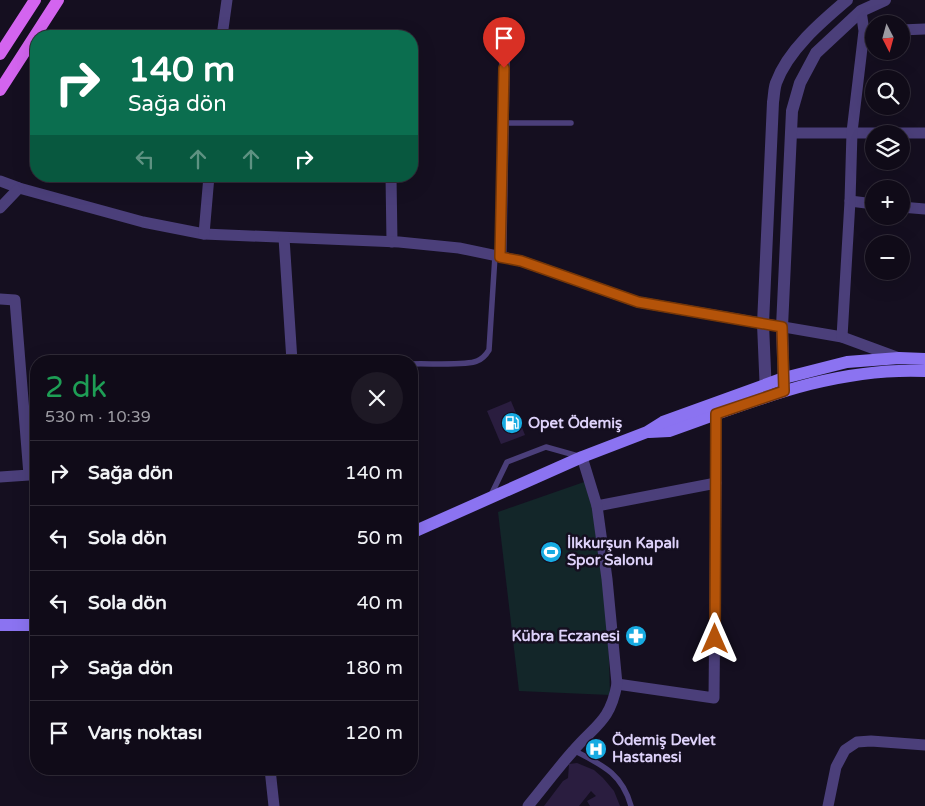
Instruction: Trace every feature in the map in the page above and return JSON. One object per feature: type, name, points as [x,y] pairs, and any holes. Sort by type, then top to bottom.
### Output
[{"type":"main road","points":[[0,54],[35,0]]},
{"type":"main road","points":[[39,30],[58,0]]},
{"type":"main road","points":[[0,90],[30,43]]},
{"type":"main road","points":[[647,432],[669,431],[766,397],[784,384],[847,362],[899,358],[925,359]]},
{"type":"main road","points":[[418,530],[582,457],[647,432],[663,422],[765,384],[784,384],[896,370],[925,371]]},
{"type":"main road","points":[[0,625],[30,625]]},
{"type":"street","points":[[223,30],[228,0]]},
{"type":"street","points":[[766,397],[763,324],[773,102],[776,83],[789,58],[799,46],[822,21],[848,0]]},
{"type":"street","points":[[784,384],[782,327],[792,111],[800,84],[816,53],[861,11],[885,0]]},
{"type":"street","points":[[861,11],[865,21]]},
{"type":"street","points":[[910,30],[925,29]]},
{"type":"street","points":[[498,256],[505,31]]},
{"type":"street","points":[[842,337],[852,132],[865,55]]},
{"type":"street","points":[[791,132],[925,134]]},
{"type":"street","points":[[0,181],[143,222],[204,234],[392,242],[459,248],[521,261],[638,302],[842,337],[899,358]]},
{"type":"street","points":[[204,234],[208,182]]},
{"type":"street","points":[[391,182],[392,242]]},
{"type":"street","points":[[0,208],[19,188]]},
{"type":"street","points":[[850,201],[865,203]]},
{"type":"street","points":[[910,207],[925,209]]},
{"type":"street","points":[[284,238],[292,355]]},
{"type":"street","points":[[0,300],[15,300],[29,475],[0,478]]},
{"type":"street","points":[[617,684],[714,698],[716,414]]},
{"type":"street","points":[[528,806],[574,750],[602,723],[614,699],[617,684],[607,578],[597,506],[582,457]]},
{"type":"street","points":[[597,506],[716,483]]},
{"type":"street","points":[[828,806],[836,767],[845,750],[857,742],[925,744]]},
{"type":"street","points":[[271,775],[274,806]]},
{"type":"lane","points":[[503,123],[571,123]]},
{"type":"lane","points":[[418,364],[472,363],[486,355],[489,350],[498,256]]},
{"type":"lane","points":[[489,499],[507,462],[546,447],[582,457]]},
{"type":"lane","points":[[574,750],[607,768],[614,774],[625,789],[631,806]]},
{"type":"green space","name":"İlkkurşun Kapalı Spor Salonu","points":[[587,481],[607,592],[610,695],[519,691],[498,512]]},
{"type":"building","points":[[511,401],[525,435],[501,444],[487,411]]},
{"type":"building","points":[[577,763],[594,770],[603,778],[614,791],[620,806],[590,806],[587,801],[596,796],[591,791],[579,806],[544,806],[563,781],[568,778],[569,764]]},
{"type":"place","name":"Opet Ödemiş","points":[[512,423]]},
{"type":"place","name":"İlkkurşun Kapalı Spor Salonu","points":[[551,552]]},
{"type":"place","name":"Kübra Eczanesi","points":[[636,636]]},
{"type":"place","name":"Ödemiş Devlet Hastanesi","points":[[596,749]]},
{"type":"route","points":[[504,68],[500,257],[521,261],[638,302],[782,327],[784,391],[716,414],[715,639]]}]
